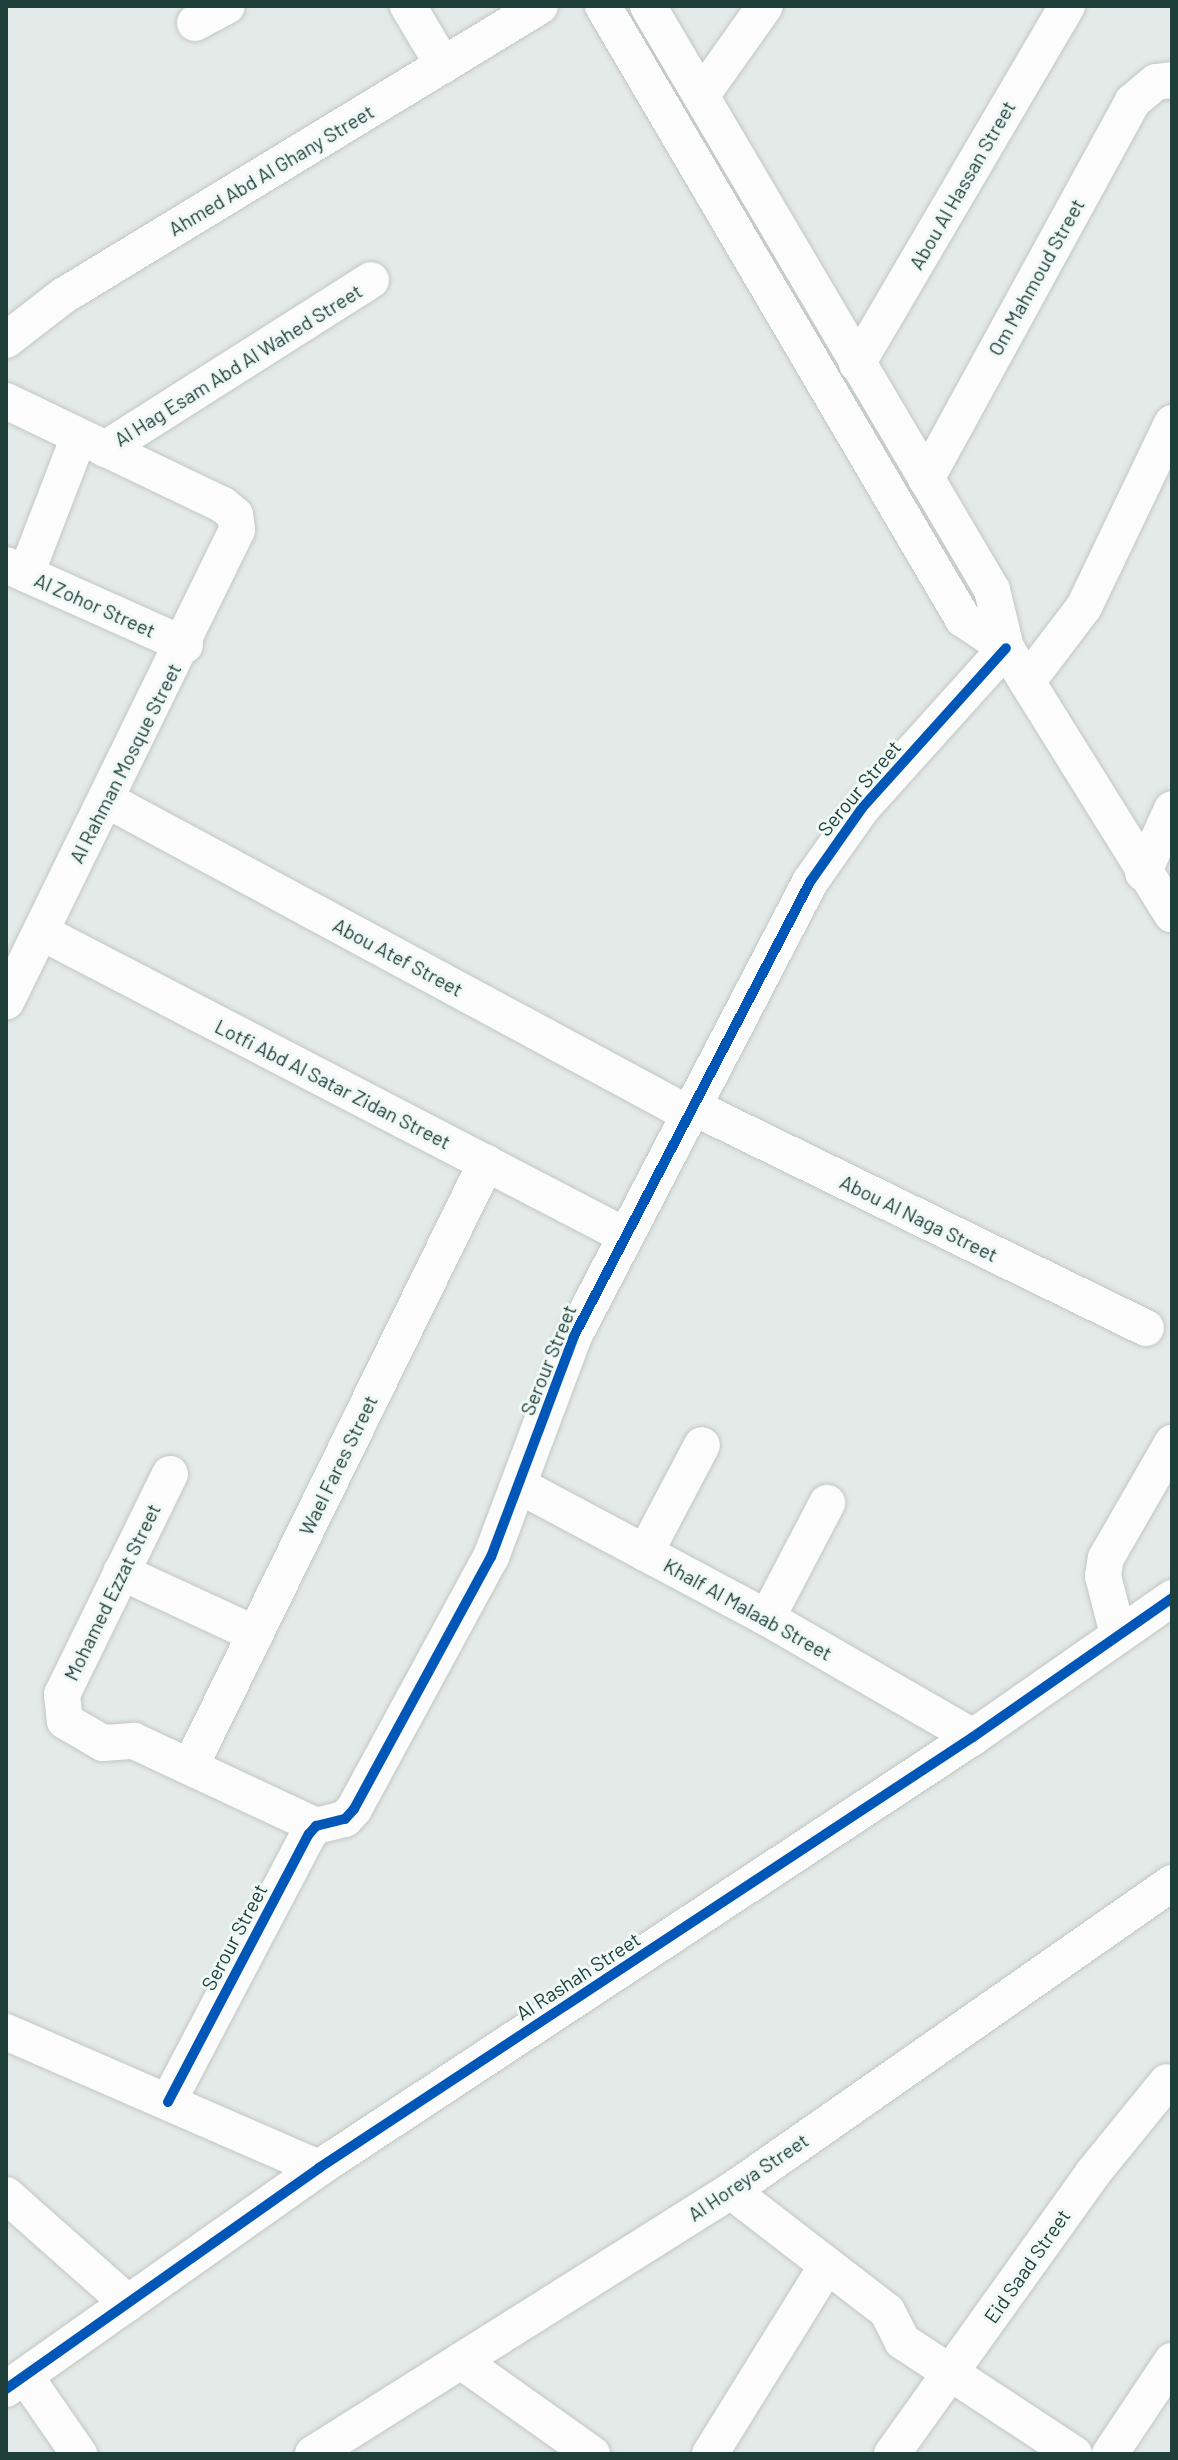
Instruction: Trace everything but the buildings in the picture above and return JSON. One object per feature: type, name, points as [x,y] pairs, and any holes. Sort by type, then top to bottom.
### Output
[{"type":"street","points":[[195,23],[227,6]]},
{"type":"street","points":[[408,6],[443,65]]},
{"type":"street","name":"Ahmed Abd Al Ghany Street","points":[[6,340],[63,296],[540,6]]},
{"type":"street","points":[[603,6],[963,619],[1006,648]]},
{"type":"street","points":[[648,6],[992,590],[1006,648],[1143,873],[1172,915]]},
{"type":"street","points":[[701,96],[765,6]]},
{"type":"street","name":"Abou Al Hassan Street","points":[[857,364],[1067,6]]},
{"type":"street","name":"Om Mahmoud Street","points":[[926,479],[1132,102],[1164,81]]},
{"type":"street","name":"Al Hag Esam Abd Al Wahed Street","points":[[92,443],[371,280]]},
{"type":"street","name":"Al Hag Esam Abd Al Wahed Street","points":[[6,401],[223,505],[237,522]]},
{"type":"street","points":[[1027,682],[1084,607],[1172,423]]},
{"type":"street","points":[[16,570],[92,443]]},
{"type":"street","name":"Al Rahman Mosque Street","points":[[6,1002],[185,645],[233,544],[237,522]]},
{"type":"street","name":"Al Zohor Street","points":[[16,570],[185,645]]},
{"type":"street","name":"Serour Street","points":[[168,2102],[316,1826],[345,1819],[354,1809],[491,1557],[520,1486],[556,1378],[691,1110],[832,847],[1006,648]]},
{"type":"street","name":"Abou Atef Street","points":[[107,800],[691,1110]]},
{"type":"street","points":[[1143,873],[1172,809]]},
{"type":"street","name":"Lotfi Abd Al Satar Zidan Street","points":[[41,932],[626,1236]]},
{"type":"street","name":"Abou Al Naga Street","points":[[691,1110],[1146,1328]]},
{"type":"street","name":"Wael Fares Street","points":[[190,1767],[486,1163]]},
{"type":"street","points":[[1118,1634],[1103,1576],[1106,1558],[1172,1443]]},
{"type":"street","points":[[645,1553],[702,1445]]},
{"type":"street","name":"Mohamed Ezzat Street","points":[[170,1474],[62,1694],[61,1713],[71,1728],[97,1741],[134,1741],[316,1826]]},
{"type":"street","name":"Khalf Al Malaab Street","points":[[520,1486],[767,1618],[973,1737]]},
{"type":"street","points":[[767,1618],[827,1503]]},
{"type":"street","points":[[121,1572],[255,1634]]},
{"type":"street","name":"Al Rashah Street","points":[[15,2382],[319,2168],[973,1737],[1172,1598]]},
{"type":"street","name":"Al Horeya Street","points":[[330,2450],[461,2361],[731,2191],[1170,1889]]},
{"type":"street","points":[[6,2032],[319,2168]]},
{"type":"street","name":"Eid Saad Street","points":[[892,2454],[1093,2173],[1167,2082]]},
{"type":"street","points":[[731,2191],[887,2311],[902,2341],[949,2375],[1074,2454]]},
{"type":"street","points":[[6,2195],[128,2303]]},
{"type":"street","points":[[710,2454],[827,2265]]},
{"type":"street","points":[[461,2361],[592,2454]]},
{"type":"street","points":[[1110,2454],[1172,2361]]},
{"type":"street","points":[[15,2382],[77,2452]]},
{"type":"cycle path","points":[[168,2102],[309,1834],[316,1826],[345,1819],[354,1809],[491,1557],[574,1336],[810,882],[862,808],[1006,648]]},
{"type":"cycle path","points":[[6,2389],[319,2168],[973,1737],[1172,1598]]}]
